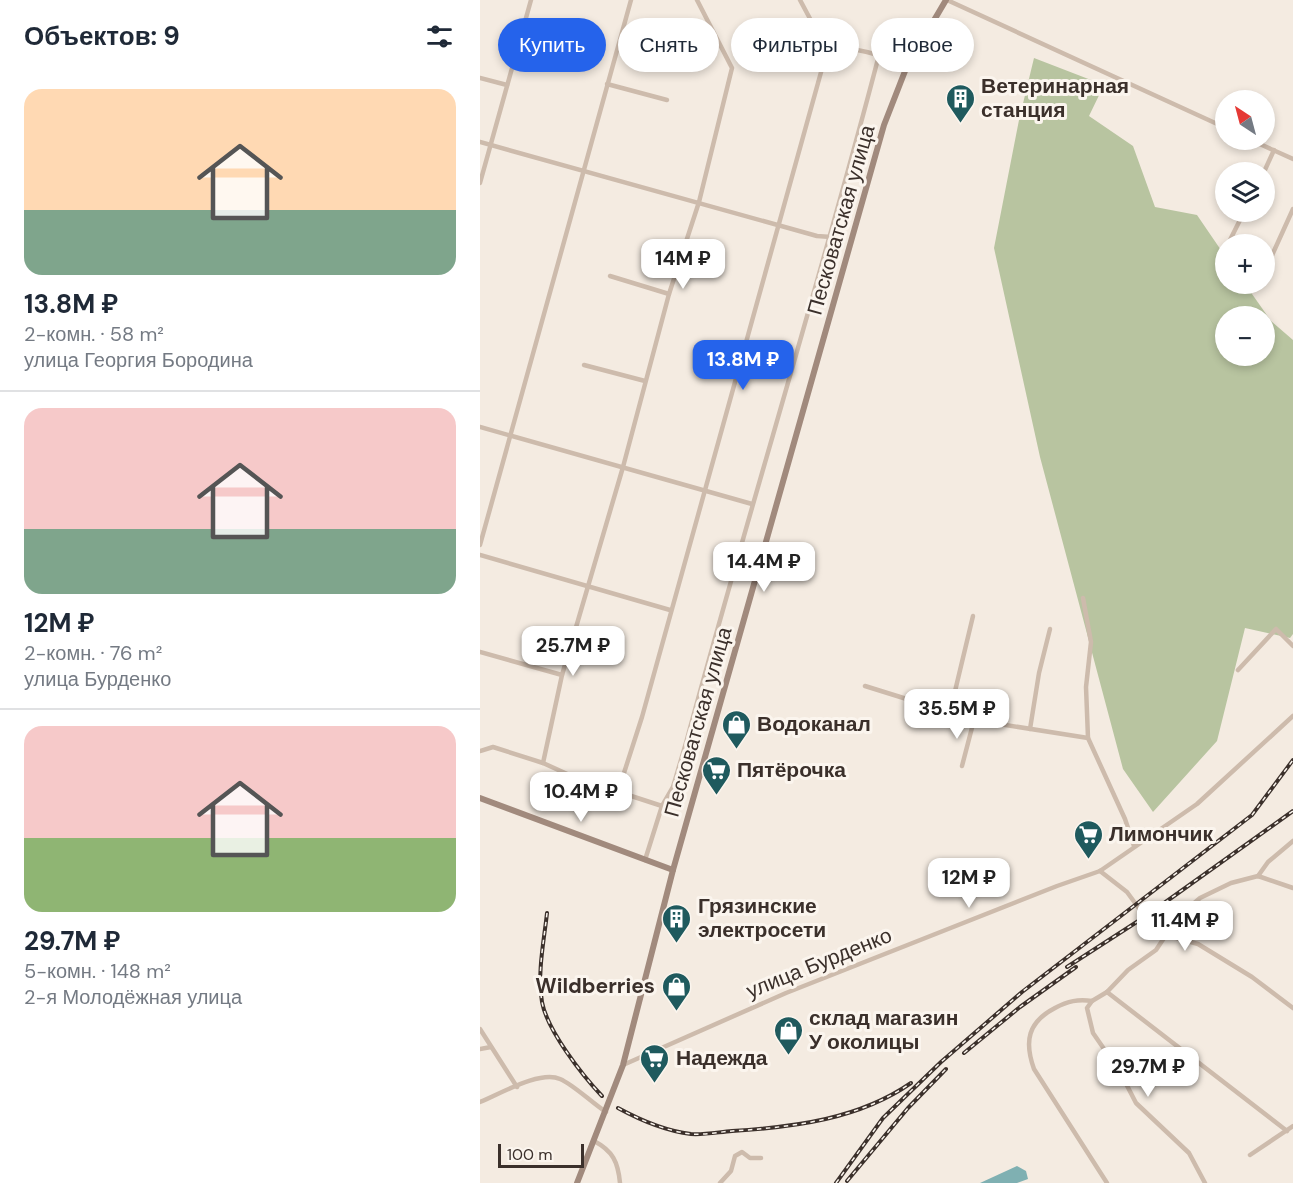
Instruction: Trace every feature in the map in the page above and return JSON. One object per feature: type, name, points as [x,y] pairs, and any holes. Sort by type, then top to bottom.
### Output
[{"type":"main road","name":"Песковатская улица","points":[[936,18],[947,0]]},
{"type":"main road","name":"Песковатская улица","points":[[578,1183],[623,1065],[673,870],[871,170],[904,72]]},
{"type":"main road","points":[[480,798],[673,870]]},
{"type":"street","points":[[480,183],[530,0]]},
{"type":"street","points":[[480,545],[631,0]]},
{"type":"street","points":[[543,764],[562,675],[623,467],[669,294],[699,202],[732,68],[697,0]]},
{"type":"street","points":[[800,0],[810,18]]},
{"type":"street","points":[[947,0],[1215,123]]},
{"type":"street","points":[[622,793],[623,776],[642,717],[821,72]]},
{"type":"street","points":[[645,860],[662,806],[672,787],[686,743],[752,504],[831,237],[875,72]]},
{"type":"street","points":[[480,78],[507,85]]},
{"type":"street","points":[[608,84],[667,100]]},
{"type":"street","points":[[480,142],[779,223],[817,236],[831,237]]},
{"type":"street","points":[[1269,162],[1274,150],[1293,159]]},
{"type":"street","points":[[1275,248],[1293,208]]},
{"type":"street","points":[[610,276],[669,294]]},
{"type":"street","points":[[584,364],[645,381]]},
{"type":"street","points":[[480,427],[752,504]]},
{"type":"street","points":[[480,555],[670,610]]},
{"type":"street","points":[[1083,598],[1091,642],[1086,687],[1088,738],[1125,819],[1134,846]]},
{"type":"street","points":[[950,712],[973,616]]},
{"type":"street","points":[[1030,729],[1039,672],[1050,629]]},
{"type":"street","points":[[1238,670],[1276,629],[1293,646]]},
{"type":"street","points":[[480,652],[562,675]]},
{"type":"street","points":[[865,686],[974,720],[1088,738]]},
{"type":"street","name":"улица Бурденко","points":[[623,1065],[786,993],[1100,871],[1197,804],[1293,716]]},
{"type":"street","points":[[962,766],[974,720]]},
{"type":"street","points":[[480,751],[493,747],[576,778],[662,806]]},
{"type":"street","points":[[1258,876],[1268,862],[1293,841]]},
{"type":"street","points":[[1100,871],[1127,892],[1154,928],[1166,935],[1198,944],[1252,977],[1293,1008]]},
{"type":"street","points":[[1205,1183],[1189,1153],[1136,1103],[1120,1072],[1093,1033],[1087,1008],[1092,1001],[1107,992],[1128,970],[1156,950],[1166,935],[1176,927],[1184,912],[1200,898],[1231,883],[1258,876],[1293,888]]},
{"type":"street","points":[[1107,992],[1287,1131]]},
{"type":"street","points":[[1092,1001],[1077,999],[1044,1014],[1034,1023],[1028,1053],[1034,1069],[1107,1183]]},
{"type":"street","points":[[480,1029],[517,1087]]},
{"type":"street","points":[[480,1049],[491,1047]]},
{"type":"street","points":[[480,1102],[540,1077],[551,1076],[561,1079],[606,1112]]},
{"type":"street","points":[[1250,1155],[1293,1126]]},
{"type":"street","points":[[594,1141],[605,1147],[615,1158],[620,1183]]},
{"type":"street","points":[[720,1183],[730,1171],[735,1156],[742,1152],[750,1158],[761,1158]]},
{"type":"green space","points":[[1034,58],[1104,85],[1089,116],[1133,146],[1155,207],[1197,215],[1215,241],[1215,294],[1252,294],[1260,306],[1215,306],[1215,366],[1275,366],[1275,324],[1293,340],[1293,634],[1290,638],[1245,628],[1217,741],[1153,812],[1123,769],[1040,457],[994,248],[1019,120]]},
{"type":"water","points":[[1017,1166],[1026,1171],[1028,1179],[1017,1183],[980,1183]]},
{"type":"railway","points":[[836,1183],[883,1118],[941,1062],[1022,992],[1252,815],[1293,760]]},
{"type":"railway","points":[[1067,967],[1146,916],[1293,811]]},
{"type":"railway","points":[[547,913],[540,980],[545,1013],[566,1052],[602,1096]]},
{"type":"railway","points":[[964,1053],[1020,1007],[1076,967]]},
{"type":"railway","points":[[847,1181],[908,1108],[946,1069]]},
{"type":"railway","points":[[618,1108],[663,1128],[682,1133],[706,1134],[779,1127],[826,1119],[870,1105],[911,1083]]},
{"type":"place","name":"Ветеринарная станция","points":[[960,124]]},
{"type":"place","name":"Водоканал","points":[[736,750]]},
{"type":"place","name":"Пятёрочка","points":[[716,796]]},
{"type":"place","name":"Лимончик","points":[[1088,860]]},
{"type":"place","name":"Грязинские электросети","points":[[677,944]]},
{"type":"place","name":"Wildberries","points":[[676,1012]]},
{"type":"place","name":"склад магазин У околицы","points":[[788,1056]]},
{"type":"place","name":"Надежда","points":[[655,1084]]}]
